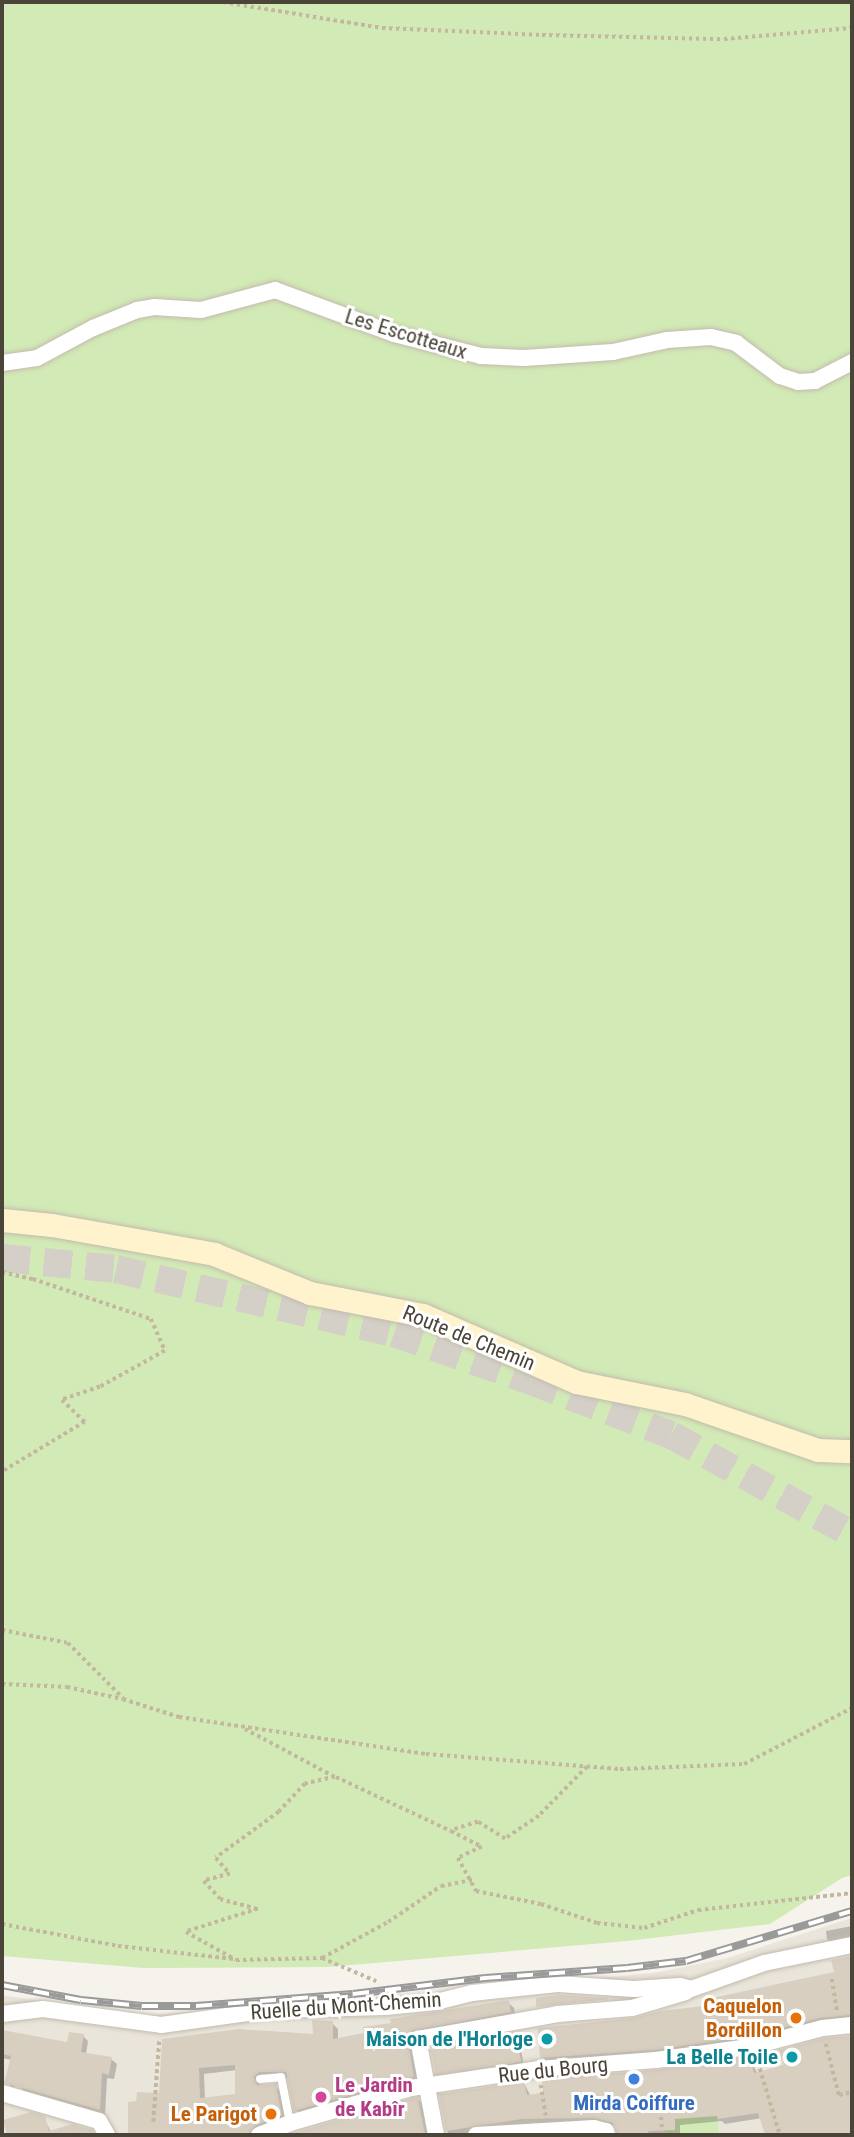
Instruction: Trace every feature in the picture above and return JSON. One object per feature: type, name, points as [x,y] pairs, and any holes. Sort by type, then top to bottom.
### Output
[{"type":"street","name":"Les Escotteaux","points":[[2,363],[37,358],[93,328],[143,308],[201,310],[275,290],[394,334],[481,356],[524,358],[613,352],[679,338],[711,337],[736,343],[780,376],[798,382],[815,381],[852,362]]},
{"type":"street","name":"Route de Chemin","points":[[2,1220],[52,1224],[214,1254],[310,1293],[423,1315],[576,1382],[692,1406],[818,1450],[852,1451]]},
{"type":"street","name":"Ruelle du Mont-Chemin","points":[[426,2086],[418,2039],[558,2014],[632,2008],[764,1963],[852,1945]]},
{"type":"street","name":"Ruelle du Mont-Chemin","points":[[2,2014],[43,2009],[160,2025],[271,2010],[411,2005],[472,1993],[558,1984],[634,1989],[680,1986],[691,1989]]},
{"type":"street","name":"Rue du Bourg","points":[[259,2135],[290,2123],[426,2086],[538,2069],[656,2060],[754,2046],[823,2028],[846,2026]]},
{"type":"street","points":[[426,2086],[436,2135]]},
{"type":"street","points":[[2,2093],[99,2121],[107,2135]]},
{"type":"street","points":[[476,2135],[548,2128],[594,2127],[606,2131],[607,2135]]},
{"type":"lane","points":[[260,2079],[281,2077],[290,2123]]},
{"type":"path","points":[[223,2],[382,28],[542,35],[724,38],[852,28]]},
{"type":"path","points":[[2,1272],[33,1279],[151,1319],[165,1351],[100,1388],[62,1400],[85,1422],[2,1472]]},
{"type":"path","points":[[2,1630],[68,1643],[123,1699]]},
{"type":"path","points":[[2,1684],[67,1687],[123,1699],[178,1717],[426,1754],[620,1769],[744,1763],[852,1708]]},
{"type":"path","points":[[240,1727],[335,1777],[482,1847],[458,1858],[476,1891],[541,1905],[597,1923],[644,1928],[698,1910],[852,1893]]},
{"type":"path","points":[[451,1831],[478,1822],[505,1839],[539,1816],[587,1767]]},
{"type":"path","points":[[236,1959],[186,1932],[258,1909],[220,1899],[204,1881],[230,1874],[216,1858],[279,1812],[305,1784],[335,1777]]},
{"type":"path","points":[[322,1958],[387,1922],[441,1886],[472,1880]]},
{"type":"path","points":[[2,1924],[118,1946],[236,1959],[322,1958],[376,1981]]},
{"type":"path","points":[[832,1979],[846,2026]]},
{"type":"path","points":[[153,2122],[160,2025]]},
{"type":"path","points":[[823,2028],[839,2095],[852,2092]]},
{"type":"path","points":[[754,2046],[780,2135]]},
{"type":"path","points":[[538,2069],[548,2128]]},
{"type":"path","points":[[660,2103],[663,2135]]},
{"type":"shaded area","points":[[852,1918],[852,2135],[2,2135],[2,1995],[139,2016],[573,1981],[659,1972],[727,1958]]},
{"type":"green space","points":[[2,2],[852,2],[852,1875],[842,1878],[770,1924],[627,1941],[328,1967],[144,1968],[2,1956]]},
{"type":"green space","points":[[717,2115],[719,2135],[666,2135],[664,2130],[674,2118]]},
{"type":"building","points":[[852,1956],[852,2015],[820,2018],[751,2036],[655,2050],[540,2058],[538,2028],[633,2018],[660,2011],[713,2005],[712,1998],[834,1972],[831,1960]]},
{"type":"building","points":[[560,1995],[608,1999],[536,2007],[536,1998]]},
{"type":"building","points":[[509,2000],[511,2012],[412,2031],[408,2041],[414,2077],[294,2111],[286,2072],[259,2072],[254,2077],[257,2085],[276,2084],[282,2115],[255,2126],[249,2135],[128,2135],[128,2102],[136,2101],[137,2092],[159,2093],[162,2039],[239,2029],[313,2034],[312,2020],[333,2021],[333,2039],[364,2033],[363,2027],[391,2023],[390,2019]],"holes":[[[235,2065],[235,2094],[200,2098],[199,2068]]]},
{"type":"building","points":[[2,2030],[67,2042],[69,2032],[84,2034],[81,2052],[112,2057],[109,2075],[102,2073],[100,2110],[4,2083],[11,2056],[2,2054]]},
{"type":"building","points":[[515,2032],[521,2061],[437,2079],[431,2050]]},
{"type":"building","points":[[852,2036],[852,2135],[765,2135],[758,2113],[718,2119],[717,2116],[675,2119],[675,2130],[648,2131],[649,2135],[617,2135],[613,2123],[594,2118],[522,2119],[446,2131],[439,2094],[524,2082],[527,2095],[543,2093],[542,2079],[657,2070],[750,2057],[754,2073],[783,2065],[779,2050],[825,2038]]},
{"type":"building","points":[[413,2098],[418,2098],[425,2134],[287,2135]]},
{"type":"building","points":[[31,2112],[45,2116],[49,2131],[72,2124],[92,2130],[94,2135],[7,2135],[3,2120]]},
{"type":"tunnel","points":[[2,1258],[116,1269],[394,1333],[531,1381],[671,1435],[852,1534]]},
{"type":"railway","points":[[2,1985],[81,2000],[142,2006],[196,2006],[353,1994],[485,1978],[686,1961],[852,1911]]},
{"type":"place","name":"Caquelon Bordillon","points":[[796,2018]]},
{"type":"place","name":"Maison de l'Horloge","points":[[547,2039]]},
{"type":"place","name":"La Belle Toile","points":[[792,2057]]},
{"type":"place","name":"Mirda Coiffure","points":[[634,2079]]},
{"type":"place","name":"Le Jardin de Kabîr","points":[[321,2097]]},
{"type":"place","name":"Le Parigot","points":[[271,2114]]}]
